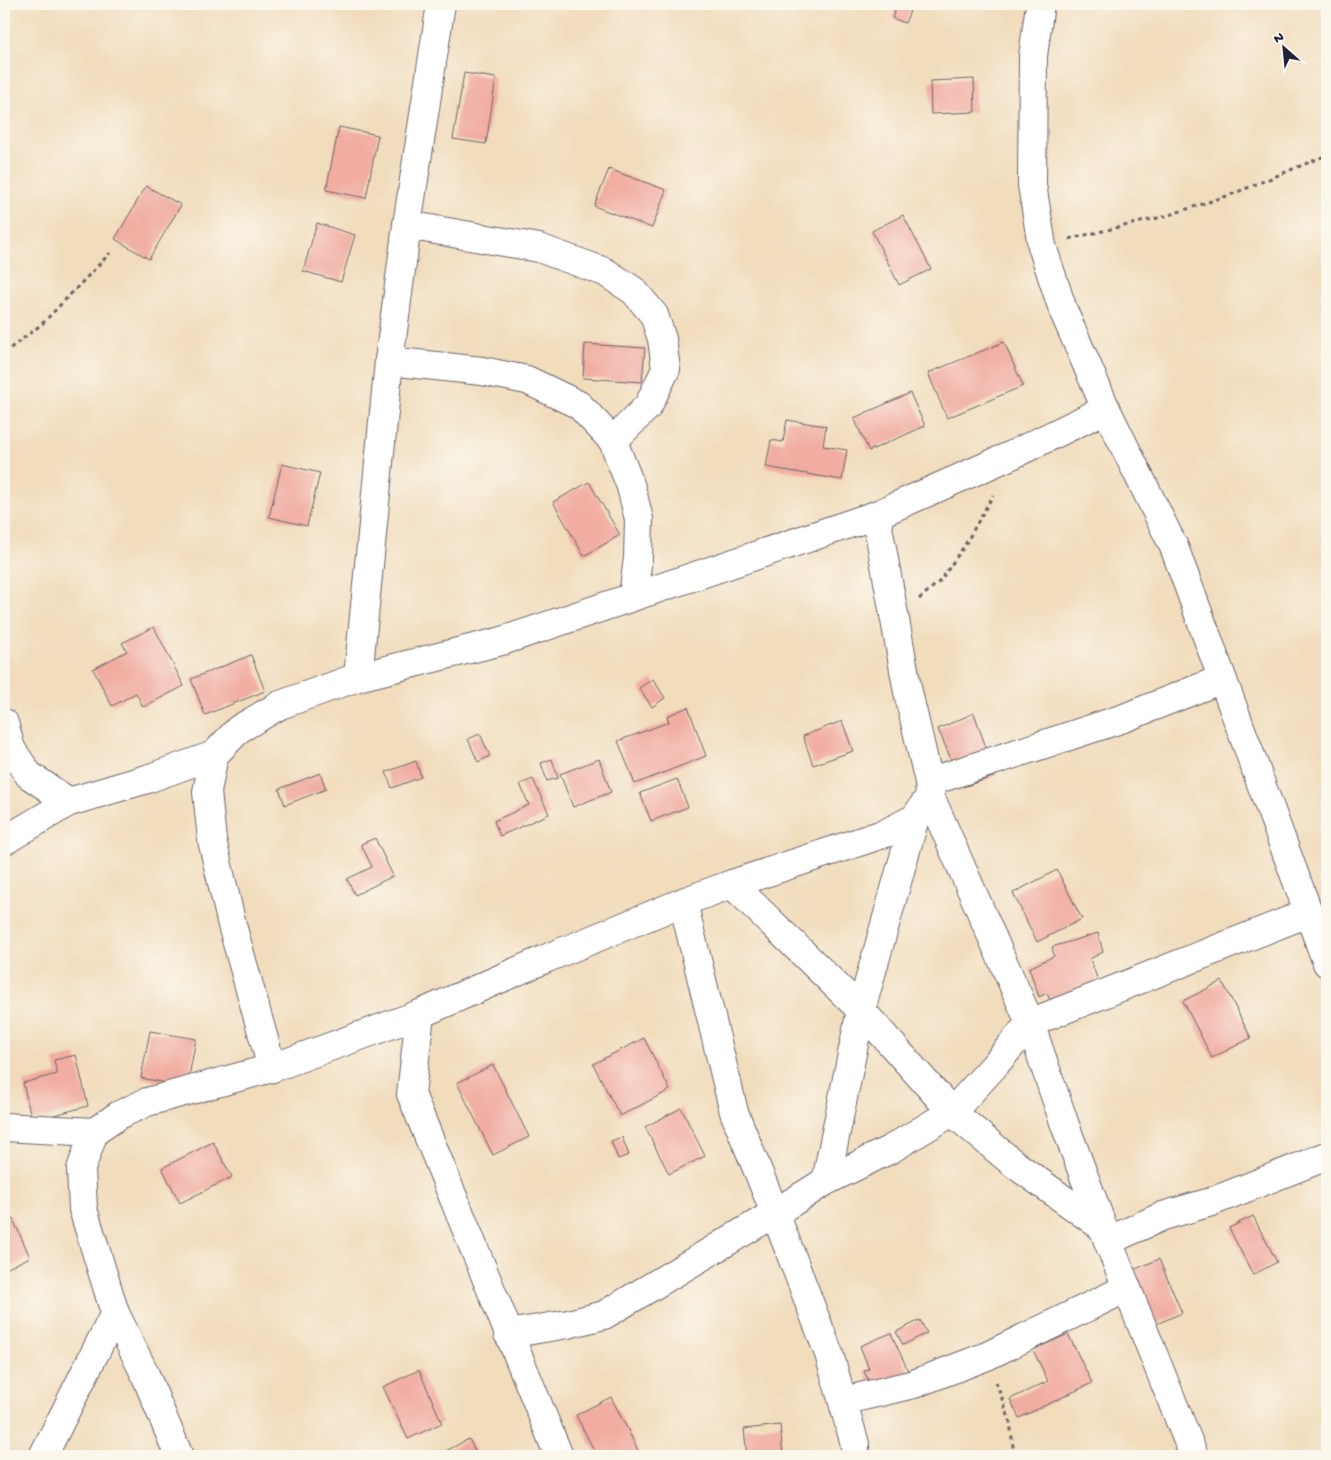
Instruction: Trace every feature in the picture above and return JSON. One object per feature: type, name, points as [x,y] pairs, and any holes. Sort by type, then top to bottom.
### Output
[{"type":"street","points":[[358,677],[389,361],[407,225],[441,4]]},
{"type":"street","points":[[1040,4],[1032,56],[1032,185],[1042,246],[1063,310],[1106,409],[1174,547],[1327,963]]},
{"type":"street","points":[[407,225],[539,248],[605,272],[634,291],[654,315],[662,338],[666,369],[648,406],[613,441]]},
{"type":"street","points":[[389,361],[482,371],[527,380],[579,405],[613,441],[631,487],[639,519],[638,558],[633,596]]},
{"type":"street","points":[[4,841],[69,802],[148,780],[214,755],[239,729],[280,705],[358,677],[502,641],[876,515],[1014,454],[1106,409]]},
{"type":"street","points":[[876,515],[894,620],[929,789],[1030,1023],[1064,1125],[1105,1234],[1194,1456]]},
{"type":"street","points":[[826,1181],[861,1010],[915,818],[929,789],[1124,718],[1222,679]]},
{"type":"street","points":[[4,724],[11,749],[29,775],[69,802]]},
{"type":"street","points":[[214,755],[207,792],[212,840],[232,925],[272,1068]]},
{"type":"street","points":[[179,1456],[145,1374],[115,1313],[82,1209],[81,1169],[94,1132],[119,1115],[147,1102],[272,1068],[420,1014],[545,959],[683,902],[886,833],[915,818]]},
{"type":"street","points":[[732,884],[861,1010],[952,1112],[1013,1163],[1105,1234]]},
{"type":"street","points":[[683,902],[734,1112],[829,1354],[855,1444],[856,1456]]},
{"type":"street","points":[[508,1334],[568,1324],[604,1315],[826,1181],[891,1149],[952,1112],[1030,1023],[1308,913]]},
{"type":"street","points":[[420,1014],[411,1094],[559,1456]]},
{"type":"street","points":[[4,1127],[94,1132]]},
{"type":"street","points":[[1105,1234],[1227,1196],[1327,1156]]},
{"type":"street","points":[[843,1401],[914,1384],[987,1356],[1126,1288]]},
{"type":"street","points":[[43,1456],[115,1313]]},
{"type":"path","points":[[1042,246],[1166,216],[1230,195],[1327,155]]},
{"type":"path","points":[[4,353],[42,324],[110,253]]},
{"type":"path","points":[[894,620],[940,580],[965,545],[994,494]]},
{"type":"path","points":[[987,1356],[1010,1421],[1014,1456]]},
{"type":"building","points":[[898,4],[913,4],[905,23],[892,18]]},
{"type":"building","points":[[464,73],[496,78],[486,144],[453,139]]},
{"type":"building","points":[[974,79],[975,112],[931,114],[930,81]]},
{"type":"building","points":[[339,127],[378,135],[366,198],[326,190]]},
{"type":"building","points":[[609,169],[666,190],[652,228],[594,206]]},
{"type":"building","points":[[146,186],[181,205],[149,259],[115,239]]},
{"type":"building","points":[[903,215],[931,269],[899,285],[872,231]]},
{"type":"building","points":[[317,223],[355,235],[341,282],[303,271]]},
{"type":"building","points":[[1004,342],[1023,386],[947,418],[928,373]]},
{"type":"building","points":[[585,344],[645,348],[642,382],[583,378]]},
{"type":"building","points":[[910,393],[925,426],[869,451],[854,418]]},
{"type":"building","points":[[787,420],[826,426],[823,446],[847,450],[842,480],[766,467],[771,440],[783,442]]},
{"type":"building","points":[[282,464],[320,473],[307,526],[269,517]]},
{"type":"building","points":[[589,482],[620,535],[584,556],[553,502]]},
{"type":"building","points":[[154,627],[184,686],[143,707],[136,693],[112,706],[93,669],[127,651],[122,643]]},
{"type":"building","points":[[251,655],[265,691],[205,715],[191,679]]},
{"type":"building","points":[[653,679],[665,698],[652,707],[639,688]]},
{"type":"building","points":[[688,707],[706,756],[635,784],[618,741],[669,722],[667,716]]},
{"type":"building","points":[[974,713],[996,776],[963,787],[938,729]]},
{"type":"building","points":[[842,721],[853,751],[813,765],[803,736]]},
{"type":"building","points":[[480,734],[490,756],[478,762],[468,739]]},
{"type":"building","points":[[552,759],[558,778],[547,781],[541,763]]},
{"type":"building","points":[[599,759],[611,792],[573,807],[560,774]]},
{"type":"building","points":[[416,761],[421,777],[392,788],[386,772]]},
{"type":"building","points":[[320,773],[326,789],[285,805],[279,789]]},
{"type":"building","points":[[533,779],[549,814],[500,836],[494,821],[529,805],[520,784]]},
{"type":"building","points":[[677,779],[688,807],[651,821],[640,793]]},
{"type":"building","points":[[375,838],[393,876],[355,895],[347,879],[372,867],[361,844]]},
{"type":"building","points":[[1057,870],[1082,919],[1037,942],[1013,893]]},
{"type":"building","points":[[1098,933],[1103,952],[1090,959],[1106,1002],[1059,1023],[1047,993],[1039,997],[1029,968],[1054,956],[1052,947]]},
{"type":"building","points":[[1222,981],[1251,1038],[1212,1058],[1183,1001]]},
{"type":"building","points":[[150,1031],[196,1039],[187,1087],[141,1078]]},
{"type":"building","points":[[644,1038],[670,1090],[620,1116],[593,1064]]},
{"type":"building","points":[[76,1055],[88,1106],[32,1121],[23,1083],[57,1074],[54,1060]]},
{"type":"building","points":[[493,1065],[529,1137],[493,1155],[457,1083]]},
{"type":"building","points":[[681,1108],[705,1156],[669,1174],[645,1127]]},
{"type":"building","points":[[622,1137],[629,1155],[618,1159],[611,1141]]},
{"type":"building","points":[[213,1142],[232,1177],[180,1203],[162,1168]]},
{"type":"building","points":[[11,1215],[30,1257],[4,1270],[4,1219]]},
{"type":"building","points":[[1253,1216],[1277,1262],[1253,1275],[1229,1228]]},
{"type":"building","points":[[1159,1259],[1182,1313],[1147,1328],[1124,1274]]},
{"type":"building","points":[[920,1320],[927,1333],[903,1345],[896,1332]]},
{"type":"building","points":[[891,1333],[914,1384],[874,1393],[864,1371],[869,1369],[860,1346]]},
{"type":"building","points":[[1068,1334],[1092,1383],[1019,1418],[1010,1399],[1048,1381],[1033,1350]]},
{"type":"building","points":[[419,1370],[442,1423],[408,1439],[383,1387]]},
{"type":"building","points":[[611,1397],[641,1456],[597,1456],[576,1415]]},
{"type":"building","points":[[780,1425],[783,1456],[747,1456],[744,1429]]},
{"type":"building","points":[[469,1439],[478,1456],[436,1456]]}]
